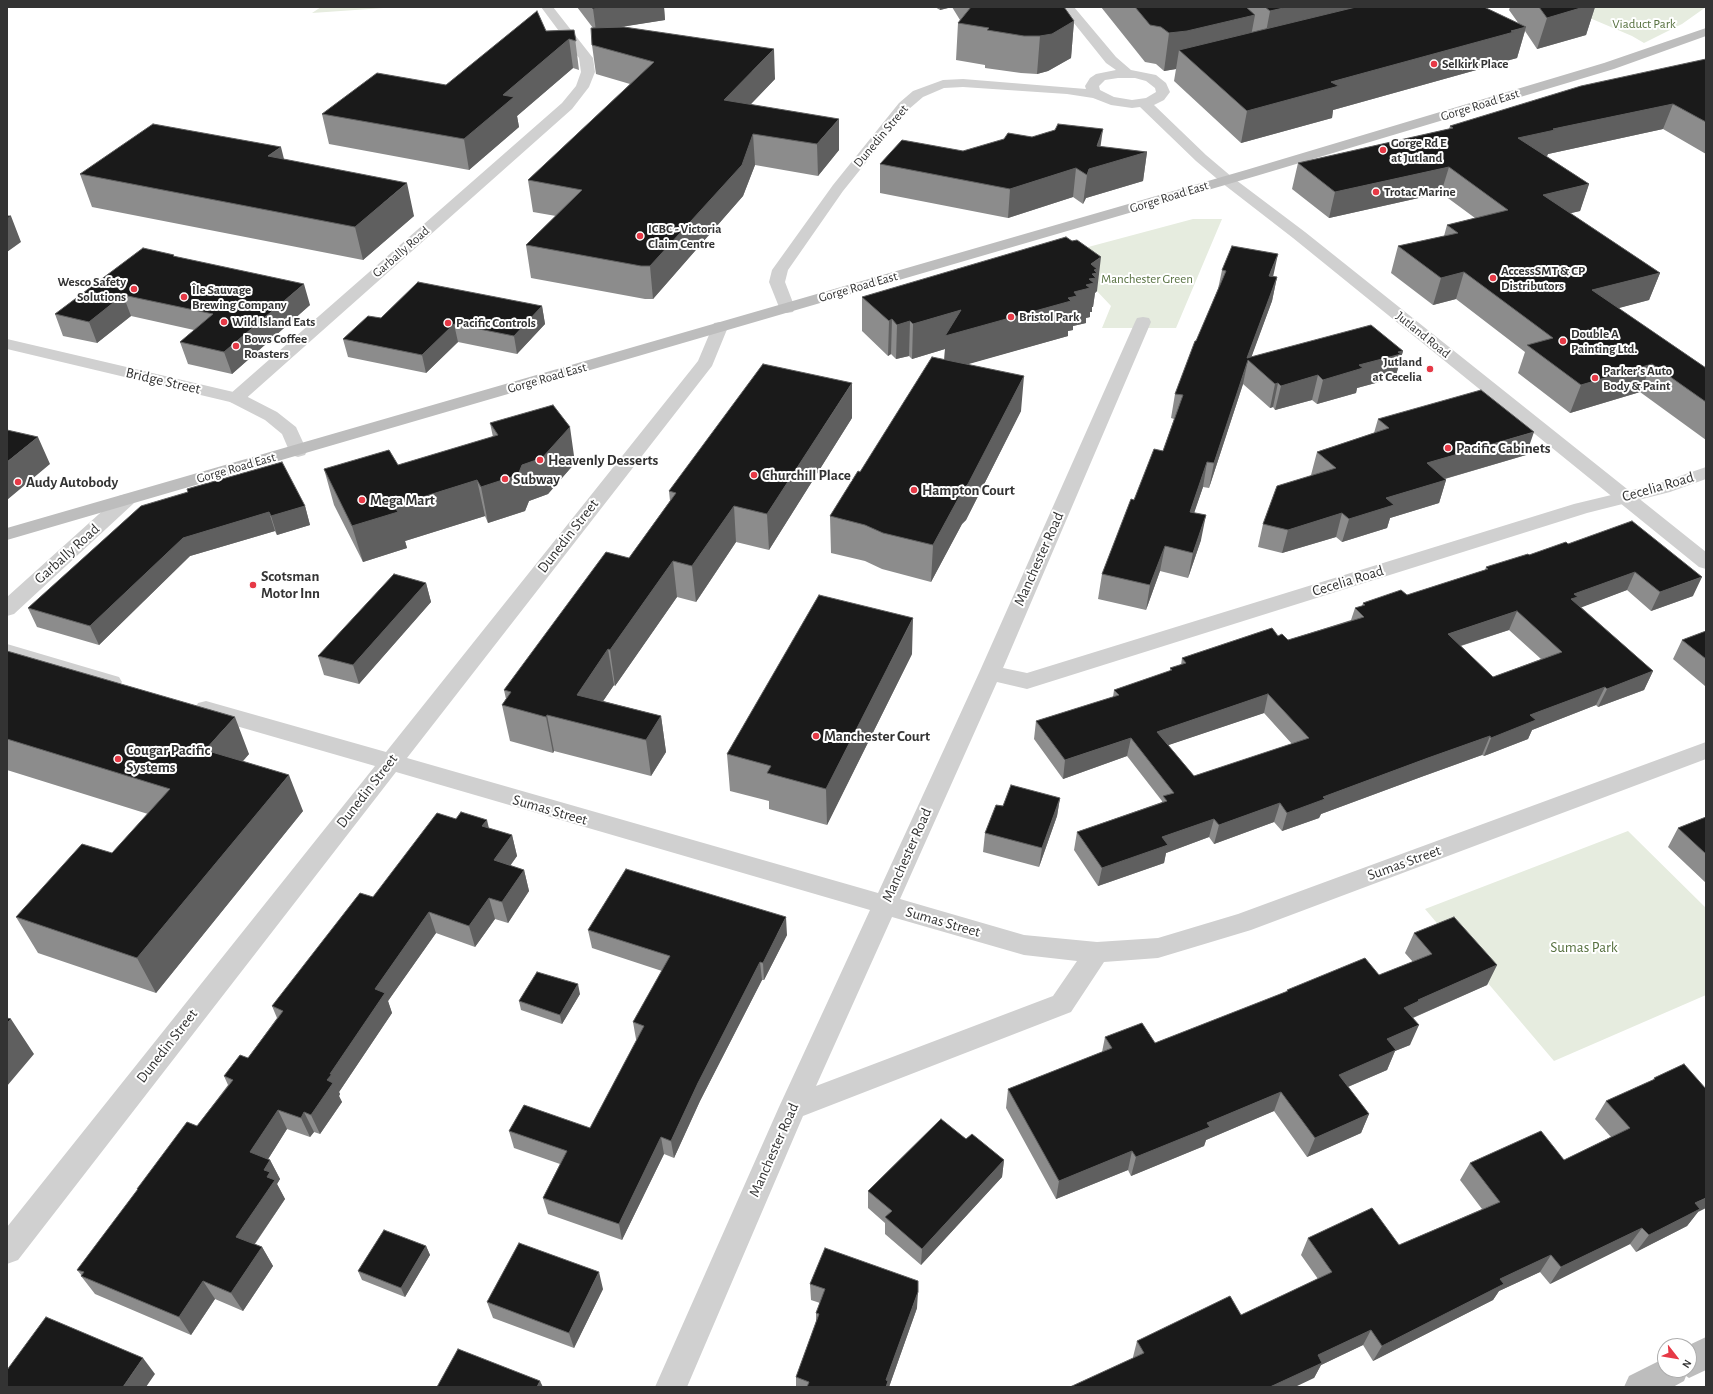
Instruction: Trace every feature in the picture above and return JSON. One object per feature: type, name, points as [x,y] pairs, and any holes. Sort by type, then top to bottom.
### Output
[{"type":"main road","name":"Gorge Road East","points":[[7,534],[298,451],[1227,180],[1602,68],[1706,32]]},
{"type":"main road","points":[[1697,1358],[1706,1353]]},
{"type":"main road","points":[[1640,1387],[1657,1378]]},
{"type":"street","name":"Garbally Road","points":[[236,398],[567,106],[582,87],[588,72],[586,58],[547,7]]},
{"type":"street","points":[[1067,7],[1111,60],[1127,73]]},
{"type":"street","points":[[1110,75],[1111,60]]},
{"type":"street","points":[[1094,90],[1095,81],[1110,75],[1127,73],[1151,78],[1166,76]]},
{"type":"street","points":[[1144,103],[1159,98],[1163,92],[1161,86],[1151,78]]},
{"type":"street","name":"Dunedin Street","points":[[787,308],[778,282],[780,270],[838,188],[904,106],[918,94],[943,84],[963,83],[1067,90],[1094,90],[1107,100],[1121,103],[1144,103]]},
{"type":"street","name":"Jutland Road","points":[[1144,103],[1201,158],[1227,180],[1299,235],[1706,562]]},
{"type":"street","name":"Manchester Road","points":[[671,1387],[793,1107],[990,672],[1143,322]]},
{"type":"street","name":"Dunedin Street","points":[[7,1250],[706,362],[720,328]]},
{"type":"street","name":"Bridge Street","points":[[7,344],[236,398],[271,416],[290,431],[298,451]]},
{"type":"street","name":"Cecelia Road","points":[[990,672],[1026,681],[1581,508],[1663,488],[1706,473]]},
{"type":"street","name":"Garbally Road","points":[[7,609],[126,500]]},
{"type":"street","points":[[7,651],[133,688]]},
{"type":"street","name":"Sumas Street","points":[[186,703],[389,763],[1024,945],[1097,952],[1158,948],[1242,923],[1706,750]]},
{"type":"street","points":[[793,1107],[1062,1004],[1097,952]]},
{"type":"green space","points":[[321,7],[398,7],[312,13]]},
{"type":"green space","name":"Viaduct Park","points":[[1597,7],[1706,7],[1682,24],[1644,43],[1632,36],[1578,13]]},
{"type":"green space","name":"Manchester Green","points":[[1193,219],[1222,219],[1176,328],[1102,328],[1111,306],[1062,254]]},
{"type":"green space","name":"Sumas Park","points":[[1628,831],[1706,908],[1706,995],[1554,1061],[1425,909]]},
{"type":"building","points":[[591,7],[605,7],[593,9]]},
{"type":"building","points":[[971,7],[1064,7],[1074,21],[1052,34],[1024,36],[987,30],[989,28],[958,23]]},
{"type":"building","points":[[1135,7],[1246,7],[1255,15],[1187,31],[1169,33],[1161,27],[1150,25]]},
{"type":"building","points":[[1265,7],[1288,7],[1270,11]]},
{"type":"building","points":[[1356,7],[1484,7],[1526,27],[1511,31],[1514,32],[1331,82],[1339,86],[1247,111],[1179,50]]},
{"type":"building","points":[[1539,7],[1584,7],[1547,18]]},
{"type":"building","points":[[537,11],[546,31],[574,30],[576,41],[569,39],[503,95],[514,97],[464,139],[322,114],[377,73],[446,85]]},
{"type":"building","points":[[624,27],[774,49],[724,100],[839,119],[817,144],[753,134],[742,165],[650,266],[641,266],[526,245],[582,190],[528,180],[654,62],[592,45],[591,28]]},
{"type":"building","points":[[1706,59],[1706,122],[1673,104],[1553,129],[1555,130],[1518,138],[1589,184],[1543,195],[1660,273],[1592,290],[1706,368],[1706,402],[1652,364],[1581,385],[1527,345],[1553,338],[1464,272],[1441,278],[1398,246],[1458,233],[1447,225],[1508,210],[1449,167],[1335,192],[1298,163],[1453,128],[1450,126],[1581,86]]},
{"type":"building","points":[[153,124],[281,147],[268,156],[407,183],[355,227],[80,174]]},
{"type":"building","points":[[1058,124],[1103,129],[1097,146],[1147,152],[1089,169],[1087,175],[1076,168],[1010,189],[880,164],[902,140],[963,151],[1004,139],[1008,133],[1032,137],[1055,130]]},
{"type":"building","points":[[1066,237],[1072,241],[1077,240],[1101,257],[1091,264],[1097,269],[1094,270],[1097,273],[1092,274],[1096,278],[1089,279],[1094,283],[1086,285],[1090,288],[1074,292],[1077,296],[1068,298],[1071,301],[945,336],[961,310],[913,324],[910,321],[897,325],[892,319],[889,321],[862,297]]},
{"type":"building","points":[[1232,246],[1278,254],[1269,276],[1277,277],[1247,358],[1371,325],[1403,351],[1398,352],[1401,354],[1359,365],[1363,368],[1323,380],[1318,375],[1281,386],[1278,383],[1275,384],[1248,360],[1214,463],[1207,462],[1190,512],[1206,515],[1193,553],[1165,546],[1150,585],[1102,574],[1131,499],[1134,500],[1154,449],[1163,451],[1183,395],[1175,394],[1195,341],[1226,271],[1222,270]]},
{"type":"building","points":[[143,248],[174,255],[173,256],[304,284],[224,352],[180,342],[213,314],[123,295],[89,322],[55,314]]},
{"type":"building","points":[[418,282],[542,306],[514,336],[454,324],[422,355],[343,339],[368,316],[381,318]]},
{"type":"building","name":"Hampton Court","points":[[932,357],[1024,376],[968,484],[964,488],[933,545],[883,533],[865,525],[830,516],[858,471],[860,472]]},
{"type":"building","points":[[763,364],[852,383],[767,514],[734,506],[692,566],[673,561],[610,650],[608,649],[577,695],[661,716],[646,740],[547,715],[546,717],[502,705],[511,692],[504,690],[606,552],[629,558],[676,493],[669,491]]},
{"type":"building","points":[[1481,390],[1534,432],[1427,463],[1446,480],[1386,498],[1394,505],[1349,519],[1342,513],[1288,530],[1263,524],[1277,486],[1336,468],[1317,452],[1389,428],[1378,419]]},
{"type":"building","points":[[553,405],[570,427],[542,458],[522,465],[518,475],[481,487],[477,480],[394,506],[398,512],[352,526],[324,469],[389,450],[398,465],[498,435],[490,423]]},
{"type":"building","points":[[7,430],[38,437],[7,462]]},
{"type":"building","points":[[282,462],[305,506],[271,516],[269,512],[183,538],[90,626],[28,608],[141,506],[188,492],[187,489]]},
{"type":"building","points":[[1632,521],[1702,577],[1660,592],[1635,572],[1574,594],[1578,597],[1571,599],[1653,671],[1607,689],[1605,687],[1530,715],[1536,720],[1491,738],[1490,736],[1428,758],[1323,797],[1325,799],[1287,813],[1280,803],[1219,825],[1214,819],[1162,837],[1168,845],[1102,868],[1077,832],[1167,801],[1163,796],[1174,793],[1131,738],[1065,760],[1036,721],[1119,695],[1114,690],[1172,670],[1170,668],[1186,663],[1182,658],[1272,628],[1278,636],[1282,634],[1288,640],[1364,617],[1355,608],[1365,605],[1363,603],[1401,590],[1407,595],[1488,569],[1486,567],[1528,554],[1529,555],[1566,542],[1568,544]],"holes":[[[1517,611],[1562,652],[1493,677],[1448,634]],[[1268,694],[1309,738],[1194,776],[1157,732]]]},
{"type":"building","points":[[394,574],[426,583],[353,665],[318,656]]},
{"type":"building","name":"Manchester Court","points":[[819,595],[913,618],[826,789],[767,773],[771,766],[727,754]]},
{"type":"building","points":[[1706,631],[1706,659],[1682,640]]},
{"type":"building","points":[[7,651],[235,717],[205,750],[289,775],[137,958],[16,917],[82,844],[112,853],[170,789],[7,739]]},
{"type":"building","points":[[1011,785],[1060,798],[1042,848],[985,833],[996,805],[1003,806]]},
{"type":"building","points":[[461,812],[487,820],[482,826],[512,835],[494,860],[524,870],[502,902],[489,898],[469,926],[429,912],[375,989],[385,993],[330,1074],[332,1074],[327,1080],[333,1083],[311,1115],[304,1112],[301,1118],[278,1110],[250,1152],[270,1160],[264,1170],[270,1172],[267,1177],[275,1180],[236,1237],[262,1247],[231,1293],[203,1281],[179,1317],[81,1276],[84,1272],[77,1270],[187,1122],[197,1126],[233,1080],[224,1076],[240,1055],[248,1058],[283,1011],[272,1006],[360,893],[373,897],[437,813],[456,819]]},
{"type":"building","points":[[1706,817],[1706,854],[1678,828]]},
{"type":"building","points":[[626,869],[786,917],[763,963],[760,962],[698,1083],[671,1141],[661,1137],[619,1224],[543,1198],[567,1151],[509,1131],[524,1105],[590,1128],[644,1026],[633,1022],[670,956],[588,930]]},
{"type":"building","points":[[1454,917],[1497,965],[1418,1000],[1419,1001],[1404,1008],[1419,1025],[1387,1039],[1396,1050],[1339,1075],[1369,1114],[1315,1138],[1281,1092],[1207,1123],[1210,1127],[1136,1157],[1132,1151],[1059,1181],[1008,1089],[1112,1048],[1105,1037],[1142,1023],[1155,1043],[1288,991],[1287,990],[1365,958],[1379,975],[1432,954],[1414,933]]},
{"type":"building","points":[[537,972],[578,984],[560,1015],[519,1001]]},
{"type":"building","points":[[1684,1064],[1706,1089],[1706,1198],[1695,1203],[1700,1209],[1649,1235],[1642,1228],[1561,1267],[1551,1255],[1500,1279],[1504,1284],[1382,1346],[1371,1330],[1318,1355],[1322,1363],[1270,1387],[1070,1387],[1144,1353],[1137,1341],[1230,1296],[1241,1315],[1332,1272],[1308,1238],[1372,1208],[1399,1245],[1500,1202],[1470,1163],[1541,1131],[1564,1160],[1630,1128],[1606,1101]]},
{"type":"building","points":[[941,1119],[966,1139],[972,1134],[1004,1160],[922,1249],[885,1217],[892,1211],[868,1191]]},
{"type":"building","points":[[384,1230],[426,1246],[401,1288],[358,1271]]},
{"type":"building","points":[[519,1243],[599,1272],[569,1333],[487,1302]]},
{"type":"building","points":[[825,1248],[918,1281],[918,1292],[886,1380],[888,1381],[886,1387],[807,1387],[809,1382],[796,1377],[819,1314],[816,1313],[825,1289],[810,1284]]},
{"type":"building","points":[[46,1317],[143,1358],[123,1387],[7,1387],[7,1370]]},
{"type":"building","points":[[458,1349],[540,1381],[537,1387],[437,1387]]},
{"type":"place","name":"Selkirk Place","points":[[1434,64]]},
{"type":"place","name":"Gorge Rd E at Jutland","points":[[1383,150]]},
{"type":"place","name":"Trotac Marine","points":[[1376,192]]},
{"type":"place","name":"ICBC - Victoria Claim Centre","points":[[640,236]]},
{"type":"place","name":"AccessSMT & CP Distributors","points":[[1493,278]]},
{"type":"place","name":"Wesco Safety Solutions","points":[[134,289]]},
{"type":"place","name":"Île Sauvage Brewing Company","points":[[184,297]]},
{"type":"place","name":"Bristol Park","points":[[1011,317]]},
{"type":"place","name":"Wild Island Eats","points":[[224,322]]},
{"type":"place","name":"Pacific Controls","points":[[448,323]]},
{"type":"place","name":"Double A Painting Ltd.","points":[[1563,341]]},
{"type":"place","name":"Bows Coffee Roasters","points":[[236,346]]},
{"type":"place","name":"Jutland at Cecelia","points":[[1430,369]]},
{"type":"place","name":"Parker's Auto Body & Paint","points":[[1595,378]]},
{"type":"place","name":"Pacific Cabinets","points":[[1448,448]]},
{"type":"place","name":"Heavenly Desserts","points":[[540,460]]},
{"type":"place","name":"Churchill Place","points":[[754,475]]},
{"type":"place","name":"Subway","points":[[505,479]]},
{"type":"place","name":"Audy Autobody","points":[[18,482]]},
{"type":"place","name":"Hampton Court","points":[[914,490]]},
{"type":"place","name":"Mega Mart","points":[[362,500]]},
{"type":"place","name":"Scotsman Motor Inn","points":[[253,585]]},
{"type":"place","name":"Manchester Court","points":[[816,736]]},
{"type":"place","name":"Cougar Pacific Systems","points":[[118,759]]}]
